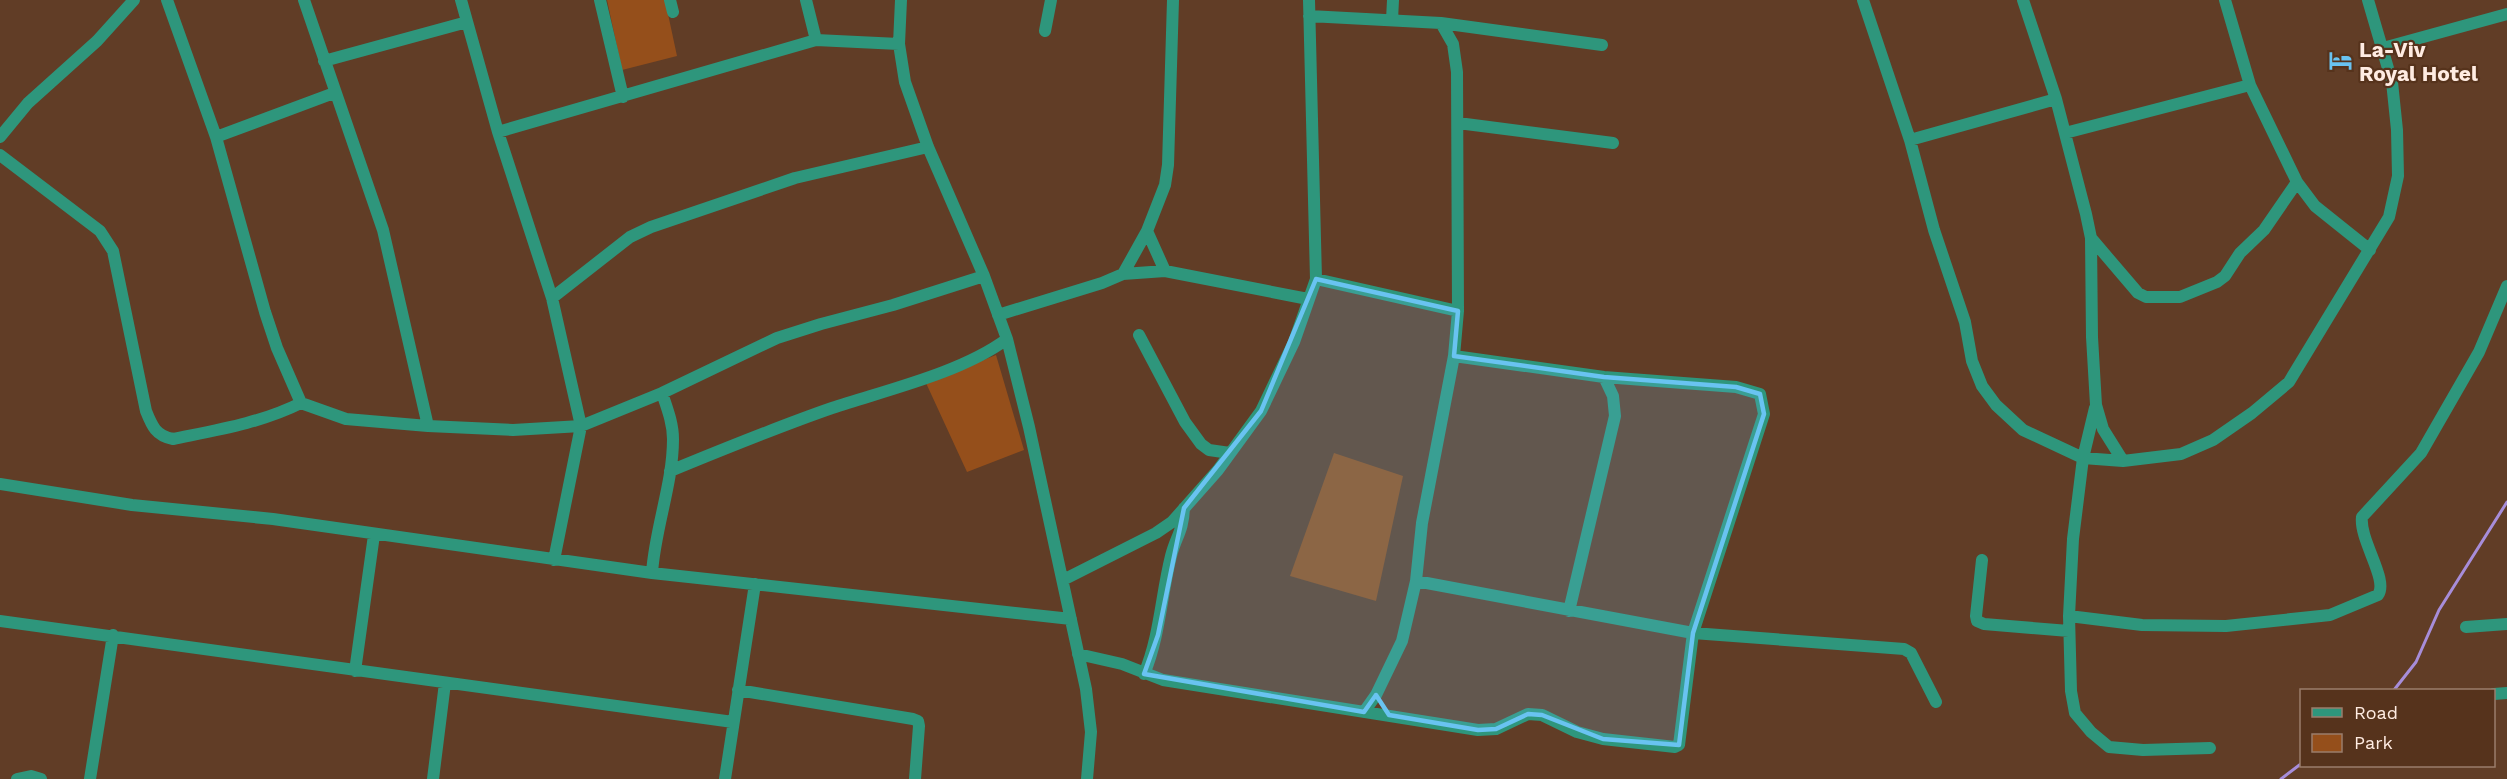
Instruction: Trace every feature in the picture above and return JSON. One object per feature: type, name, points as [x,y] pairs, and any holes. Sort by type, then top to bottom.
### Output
[{"type":"street","points":[[0,137],[28,103],[97,41],[134,0]]},
{"type":"street","points":[[167,0],[216,137],[277,348],[301,403],[346,419],[513,430],[581,426],[662,393],[777,338],[984,276]]},
{"type":"street","points":[[304,0],[334,93],[383,230],[428,426]]},
{"type":"street","points":[[461,0],[498,132],[552,298],[581,426],[554,560]]},
{"type":"street","points":[[600,0],[623,97]]},
{"type":"street","points":[[806,0],[816,40]]},
{"type":"street","points":[[901,0],[898,44],[904,82],[928,147],[984,276],[1007,339],[1029,427],[1086,689],[1091,732],[1087,779]]},
{"type":"street","points":[[1046,31],[1051,0]]},
{"type":"street","points":[[1123,274],[1147,231],[1165,185],[1168,165],[1173,0]]},
{"type":"street","points":[[1063,580],[1156,533],[1172,522],[1230,453],[1261,411],[1294,342],[1316,279],[1309,0]]},
{"type":"street","points":[[1392,20],[1393,0]]},
{"type":"street","points":[[1863,0],[1910,140],[1934,230],[1965,322],[1972,361],[1982,386],[1996,405],[2023,430],[2083,458],[2123,460],[2181,454],[2213,440],[2227,432],[2289,382],[2389,217],[2398,176],[2397,130],[2392,82],[2368,0]]},
{"type":"street","points":[[2023,0],[2056,99],[2091,238],[2092,337],[2096,405],[2103,429],[2123,460]]},
{"type":"street","points":[[2225,0],[2250,85],[2297,182],[2316,206],[2370,250]]},
{"type":"street","points":[[2383,48],[2507,14]]},
{"type":"street","points":[[1309,16],[1441,22],[1602,45]]},
{"type":"street","points":[[324,61],[467,22]]},
{"type":"street","points":[[1364,711],[1376,695],[1402,641],[1416,581],[1422,523],[1454,356],[1458,311],[1457,72],[1453,44],[1441,22]]},
{"type":"street","points":[[498,132],[816,40],[898,44]]},
{"type":"street","points":[[2065,133],[2250,85]]},
{"type":"street","points":[[216,137],[334,93]]},
{"type":"street","points":[[1910,140],[2056,99]]},
{"type":"street","points":[[1458,123],[1613,143]]},
{"type":"street","points":[[552,298],[630,237],[651,227],[795,178],[928,147]]},
{"type":"street","points":[[0,155],[100,231],[108,240],[113,251],[146,411],[154,429],[163,437],[173,439],[254,422],[278,415],[301,403]]},
{"type":"street","points":[[2091,238],[2138,293],[2160,299],[2180,297],[2206,288],[2226,276],[2240,253],[2264,230],[2297,182]]},
{"type":"street","points":[[1147,231],[1165,271]]},
{"type":"street","points":[[998,315],[1102,283],[1123,274],[1165,271],[1308,299]]},
{"type":"street","points":[[1316,279],[1458,311]]},
{"type":"street","points":[[2069,616],[2142,625],[2226,626],[2330,615],[2378,596],[2380,581],[2362,534],[2362,517],[2421,453],[2479,352],[2507,286]]},
{"type":"street","points":[[1139,335],[1185,422],[1201,444],[1209,450],[1230,453]]},
{"type":"street","points":[[670,471],[798,420],[947,369],[996,348],[1007,339]]},
{"type":"street","points":[[1078,654],[1122,664],[1164,680],[1478,730],[1496,729],[1528,714],[1542,715],[1576,732],[1603,739],[1675,747],[1679,745],[1682,740],[1693,633],[1764,414],[1760,394],[1736,387],[1604,377],[1454,356]]},
{"type":"street","points":[[1569,611],[1615,416],[1613,396],[1604,377]]},
{"type":"street","points":[[652,573],[670,471],[673,437],[671,420],[662,393]]},
{"type":"street","points":[[2096,405],[2083,458],[2075,512],[2069,616],[2070,692],[2075,713],[2091,732],[2109,747],[2143,750],[2210,748]]},
{"type":"street","points":[[0,484],[132,505],[273,519],[652,573],[1071,619]]},
{"type":"street","points":[[1144,674],[1158,634],[1171,556],[1182,529],[1184,508]]},
{"type":"street","points":[[355,671],[374,535]]},
{"type":"street","points":[[1983,560],[1977,621],[1984,624],[2069,631]]},
{"type":"street","points":[[1416,581],[1693,633],[1904,650],[1911,653],[1936,702]]},
{"type":"street","points":[[725,779],[755,584]]},
{"type":"street","points":[[0,621],[733,722]]},
{"type":"street","points":[[2466,627],[2507,624]]},
{"type":"street","points":[[90,779],[112,635]]},
{"type":"street","points":[[433,779],[445,683]]},
{"type":"street","points":[[738,690],[913,719],[918,722],[919,726],[915,779]]},
{"type":"street","points":[[1376,695],[1389,715]]},
{"type":"street","points":[[17,779],[31,776],[40,779]]},
{"type":"highlighted area","points":[[1316,279],[1458,311],[1454,356],[1604,377],[1736,387],[1760,394],[1764,414],[1693,633],[1679,745],[1603,739],[1542,715],[1528,714],[1496,729],[1478,730],[1389,715],[1376,695],[1364,712],[1144,674],[1158,635],[1184,508],[1261,411]]},
{"type":"green space","points":[[607,0],[665,0],[677,56],[622,70]]},
{"type":"green space","points":[[996,355],[1024,450],[967,472],[926,383]]},
{"type":"green space","points":[[1334,453],[1403,476],[1376,601],[1290,576]]},
{"type":"waterway","points":[[2395,689],[2416,662],[2439,610],[2507,502]]},
{"type":"waterway","points":[[2281,779],[2300,765]]},
{"type":"place","name":"La-Viv Royal Hotel","points":[[2341,61]]}]
